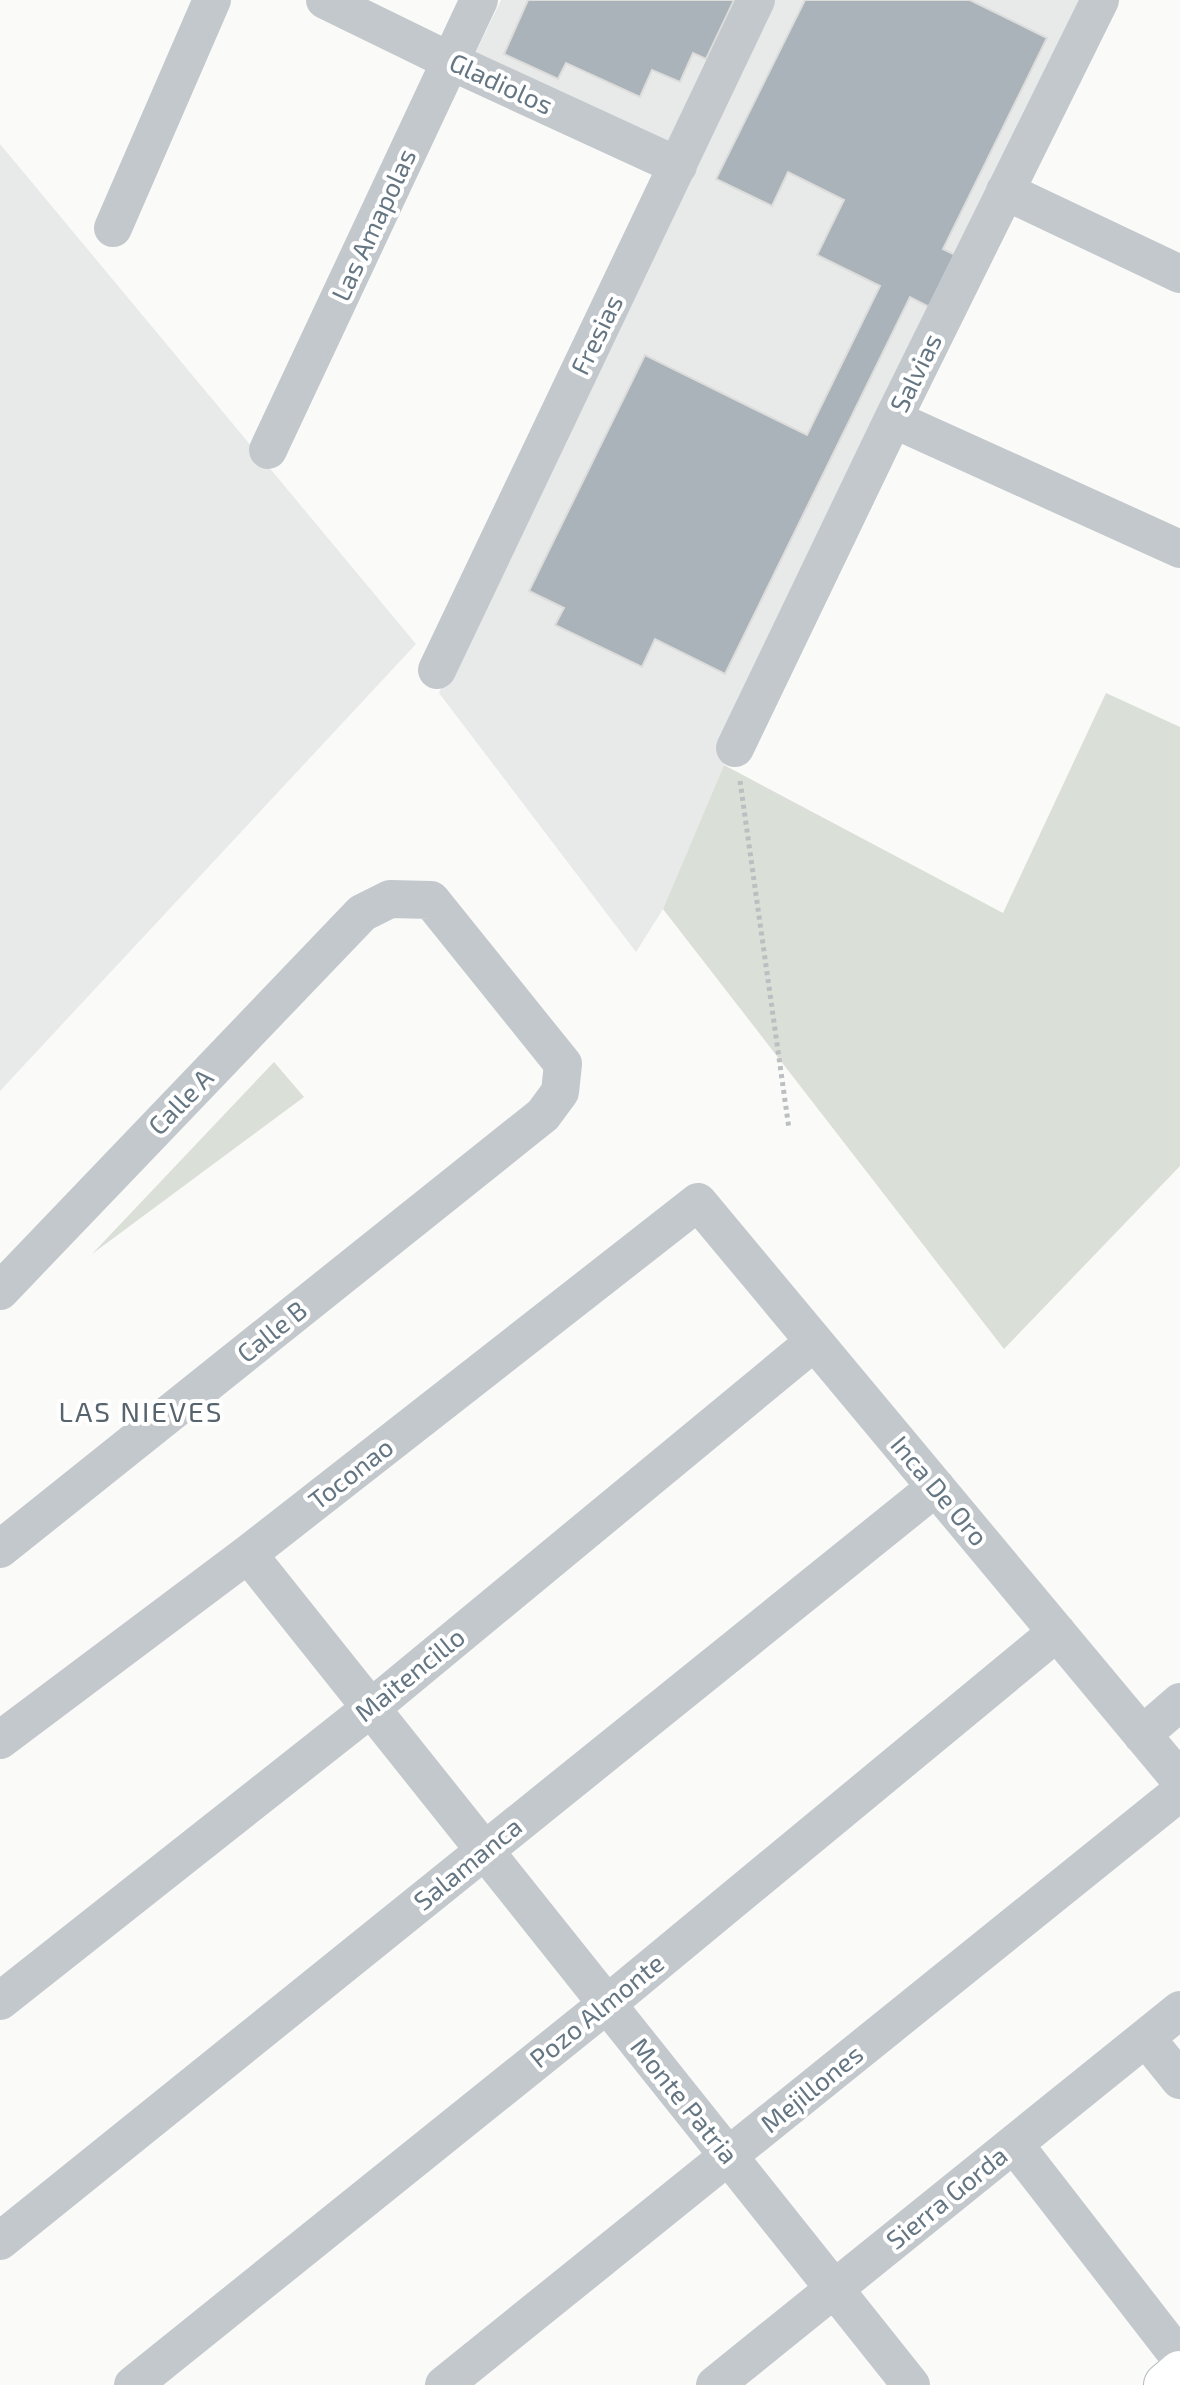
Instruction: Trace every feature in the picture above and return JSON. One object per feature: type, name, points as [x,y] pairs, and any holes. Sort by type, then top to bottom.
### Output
[{"type":"street","points":[[113,228],[212,0]]},
{"type":"street","name":"Gladiolos","points":[[325,0],[678,166]]},
{"type":"street","name":"Las Amapolas","points":[[268,450],[479,0]]},
{"type":"street","name":"Fresias","points":[[437,670],[756,0]]},
{"type":"street","name":"Salvias","points":[[735,748],[1100,0]]},
{"type":"street","points":[[1005,191],[1180,274]]},
{"type":"street","points":[[893,419],[1180,549]]},
{"type":"street","name":"Calle B","points":[[0,1549],[543,1115],[560,1092],[563,1064],[431,900],[390,899],[362,913]]},
{"type":"street","name":"Calle A","points":[[0,1291],[362,913]]},
{"type":"street","name":"Inca De Oro","points":[[698,1202],[1180,1780]]},
{"type":"street","name":"Toconao","points":[[0,1740],[248,1554],[698,1202]]},
{"type":"street","name":"Maitencillo","points":[[0,2001],[371,1708],[814,1342]]},
{"type":"street","name":"Salamanca","points":[[0,2241],[936,1487]]},
{"type":"street","name":"Monte Patria","points":[[248,1554],[911,2385]]},
{"type":"street","name":"Pozo Almonte","points":[[133,2385],[607,2004],[1057,1632]]},
{"type":"street","points":[[1142,1735],[1180,1702]]},
{"type":"street","name":"Mejillones","points":[[444,2385],[1180,1792]]},
{"type":"street","name":"Sierra Gorda","points":[[715,2385],[1180,2010]]},
{"type":"street","points":[[1146,2038],[1180,2080]]},
{"type":"street","points":[[1014,2144],[1180,2358]]},
{"type":"street","points":[[1166,2385],[1180,2373]]},
{"type":"path","points":[[735,748],[789,1129]]},
{"type":"shaded area","points":[[501,0],[741,0],[670,150],[474,56]]},
{"type":"shaded area","points":[[770,0],[1086,0],[1093,3],[724,765],[663,909],[636,952],[439,693]]},
{"type":"shaded area","points":[[0,144],[416,644],[0,1091]]},
{"type":"shaded area","points":[[1106,693],[1180,727],[1180,1166],[1004,1349],[663,909],[724,765],[1003,913]]},
{"type":"shaded area","points":[[274,1062],[304,1097],[92,1254]]},
{"type":"building","points":[[528,0],[734,0],[706,59],[693,53],[680,82],[652,70],[640,97],[566,63],[558,79],[504,54]]},
{"type":"building","points":[[805,0],[970,0],[1047,38],[943,249],[959,257],[933,309],[910,297],[725,674],[655,639],[642,667],[555,625],[564,608],[529,591],[645,355],[807,435],[880,286],[817,255],[844,200],[788,172],[772,206],[716,179]]},
{"type":"district","name":"LAS NIEVES","points":[[141,1412]]}]
